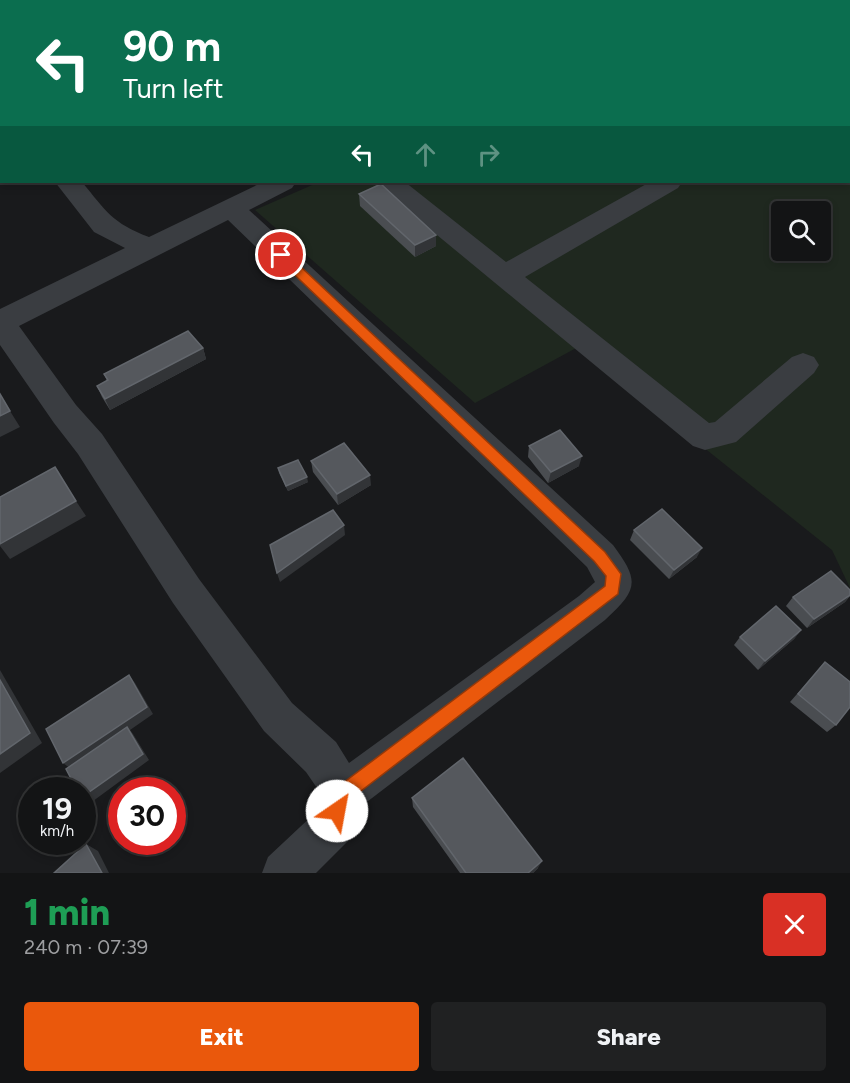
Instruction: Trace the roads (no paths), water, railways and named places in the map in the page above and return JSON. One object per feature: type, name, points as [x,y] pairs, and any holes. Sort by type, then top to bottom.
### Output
[{"type":"street","points":[[69,183],[104,226],[120,236],[149,247]]},
{"type":"street","points":[[281,183],[0,322],[110,472],[186,591],[278,717],[321,757],[333,776],[341,795],[333,826],[292,868]]},
{"type":"street","points":[[390,183],[705,437],[724,433],[803,365]]},
{"type":"street","points":[[506,275],[667,183]]},
{"type":"street","points":[[230,207],[600,556],[613,574],[613,590],[592,608],[341,795]]}]
